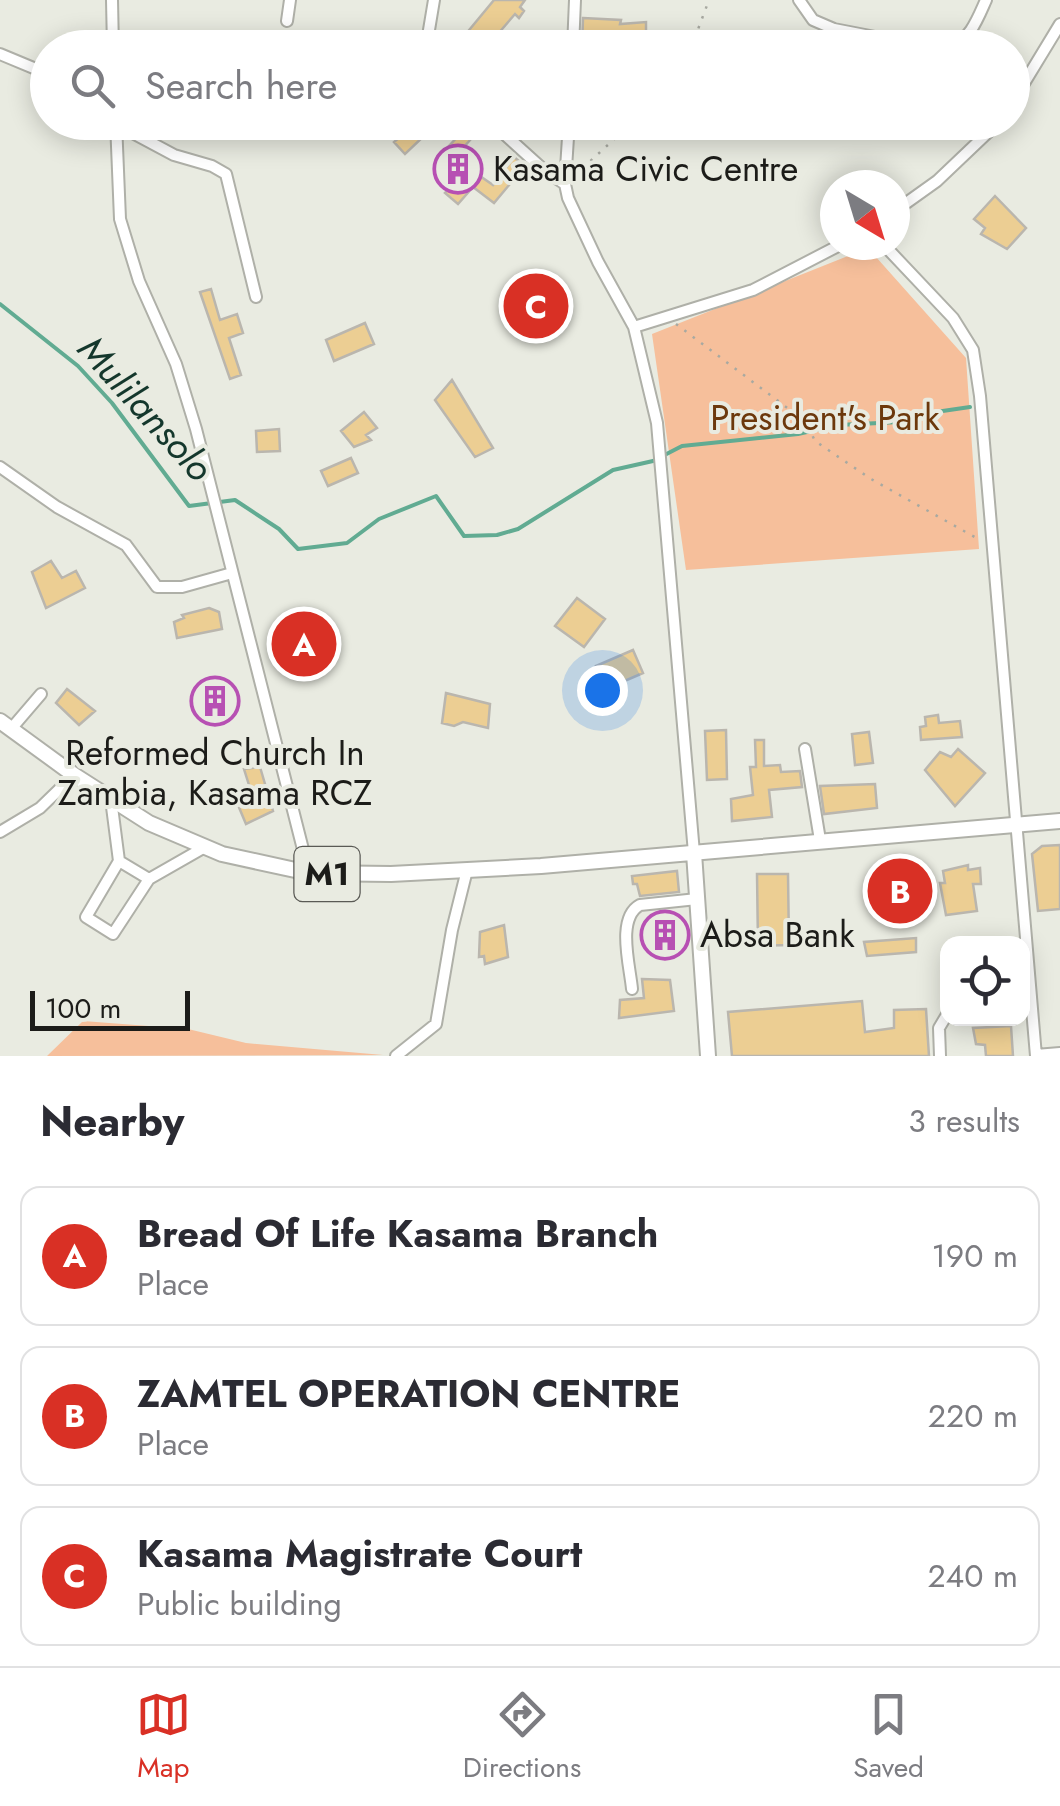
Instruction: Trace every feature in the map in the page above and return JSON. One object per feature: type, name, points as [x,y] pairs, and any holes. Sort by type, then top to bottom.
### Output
[{"type":"main road","name":"M1","points":[[6,725],[74,776],[149,823],[255,863],[309,873],[391,874],[694,853]]},
{"type":"main road","points":[[708,1056],[694,853],[1060,821]]},
{"type":"street","points":[[112,0],[113,30]]},
{"type":"street","points":[[287,21],[290,0]]},
{"type":"street","points":[[429,30],[434,0]]},
{"type":"street","points":[[574,30],[575,0]]},
{"type":"street","points":[[800,0],[813,20],[839,30]]},
{"type":"street","points":[[972,30],[986,0]]},
{"type":"street","points":[[1030,73],[1060,24]]},
{"type":"street","points":[[0,54],[30,66]]},
{"type":"street","points":[[117,140],[120,219],[140,281],[176,364],[309,873]]},
{"type":"street","points":[[148,140],[226,174],[256,296]]},
{"type":"street","points":[[511,140],[565,184]]},
{"type":"street","points":[[567,140],[565,184],[573,213],[634,327],[647,374],[659,450],[694,853]]},
{"type":"street","points":[[910,201],[980,140]]},
{"type":"street","points":[[634,327],[754,290],[820,255]]},
{"type":"street","points":[[898,260],[953,318],[973,350],[980,396],[1021,936]]},
{"type":"street","points":[[0,467],[57,506],[126,545],[157,587],[182,586],[232,573]]},
{"type":"street","points":[[6,725],[40,694]]},
{"type":"street","points":[[805,749],[820,840]]},
{"type":"street","points":[[0,832],[40,808],[74,776]]},
{"type":"street","points":[[111,799],[119,862],[86,917],[113,934],[149,880],[205,847]]},
{"type":"street","points":[[119,862],[149,880]]},
{"type":"street","points":[[396,1056],[436,1024],[466,870]]},
{"type":"street","points":[[632,989],[626,922],[632,909],[696,899]]},
{"type":"street","points":[[1030,1024],[1036,1055],[1060,1053]]},
{"type":"street","points":[[940,1026],[940,1056]]},
{"type":"path","points":[[697,30],[708,0]]},
{"type":"path","points":[[565,184],[614,140]]},
{"type":"path","points":[[670,317],[808,425],[814,438],[870,479],[990,546]]},
{"type":"green space","name":"President's Park","points":[[838,260],[879,260],[966,358],[979,549],[686,570],[652,334]]},
{"type":"green space","points":[[83,1021],[188,1029],[246,1043],[383,1055],[47,1056]]},
{"type":"building","points":[[494,0],[525,0],[519,18],[515,14],[501,30],[469,30]]},
{"type":"building","points":[[583,18],[621,20],[620,24],[646,22],[646,30],[583,30]]},
{"type":"building","points":[[396,140],[420,140],[405,154],[394,142]]},
{"type":"building","name":"Kasama Civic Centre","points":[[455,140],[470,140],[454,158],[493,185],[514,157],[525,166],[494,203],[473,187],[458,204],[445,193],[459,178],[437,159]]},
{"type":"building","points":[[995,196],[1026,228],[1007,249],[981,234],[985,228],[974,219]]},
{"type":"building","points":[[553,279],[568,312],[519,333],[505,300]]},
{"type":"building","points":[[211,289],[220,320],[237,314],[243,333],[229,338],[241,375],[230,379],[200,292]]},
{"type":"building","points":[[365,323],[374,344],[334,361],[326,340]]},
{"type":"building","points":[[452,380],[493,448],[475,457],[435,400]]},
{"type":"building","points":[[364,412],[377,428],[366,435],[371,440],[354,447],[341,431]]},
{"type":"building","points":[[279,429],[280,451],[257,452],[256,431]]},
{"type":"building","points":[[351,458],[358,473],[328,486],[321,471]]},
{"type":"building","points":[[51,561],[62,578],[76,571],[85,588],[46,608],[32,572]]},
{"type":"building","points":[[577,598],[605,619],[584,647],[555,626]]},
{"type":"building","points":[[209,608],[219,612],[222,629],[177,638],[174,622],[184,618],[182,615]]},
{"type":"building","points":[[317,622],[316,629],[328,629],[330,654],[278,657],[279,633],[287,631],[287,623]]},
{"type":"building","points":[[633,650],[643,673],[606,689],[596,666]]},
{"type":"building","name":"Reformed Church In Zambia, Kasama RCZ","points":[[213,683],[216,695],[234,692],[237,707],[215,709],[217,719],[204,720],[201,712],[195,711],[193,694],[199,694],[201,685]]},
{"type":"building","points":[[67,689],[95,711],[79,725],[56,703]]},
{"type":"building","points":[[446,693],[490,704],[488,728],[463,722],[454,726],[442,723]]},
{"type":"building","points":[[938,715],[939,723],[960,721],[962,737],[921,740],[920,727],[926,726],[925,717]]},
{"type":"building","points":[[726,730],[727,779],[707,780],[705,731]]},
{"type":"building","points":[[869,732],[873,763],[855,765],[852,734]]},
{"type":"building","points":[[755,740],[764,740],[764,766],[780,765],[781,772],[800,771],[802,787],[769,790],[772,817],[732,821],[731,799],[753,795],[750,767],[756,767]]},
{"type":"building","points":[[958,749],[985,773],[955,806],[925,770],[940,752],[951,757]]},
{"type":"building","points":[[260,767],[273,811],[246,824],[238,805],[254,801],[244,769]]},
{"type":"building","points":[[875,784],[877,808],[824,814],[820,786]]},
{"type":"building","points":[[1060,845],[1060,909],[1038,911],[1032,854],[1042,846]]},
{"type":"building","points":[[968,865],[968,870],[980,868],[981,884],[973,884],[977,911],[946,915],[940,883],[945,883],[943,871]]},
{"type":"building","points":[[677,871],[679,892],[640,896],[637,884],[633,884],[632,876]]},
{"type":"building","points":[[924,872],[927,910],[882,914],[876,906],[874,877]]},
{"type":"building","points":[[757,874],[788,874],[789,945],[758,946]]},
{"type":"building","points":[[504,925],[508,957],[485,964],[484,956],[479,957],[480,932]]},
{"type":"building","name":"Absa Bank","points":[[678,925],[679,944],[652,946],[651,926]]},
{"type":"building","points":[[916,938],[916,952],[867,956],[864,942]]},
{"type":"building","points":[[642,979],[670,980],[674,1011],[619,1018],[620,1000],[644,998]]},
{"type":"building","points":[[862,1001],[865,1032],[894,1028],[894,1010],[926,1009],[929,1056],[732,1056],[728,1012]]},
{"type":"building","points":[[1011,1026],[1013,1056],[986,1056],[985,1045],[976,1044],[973,1028]]},
{"type":"waterway","name":"Mulilansolo","points":[[0,304],[78,366],[112,403],[189,506],[235,500],[279,529],[298,549],[347,543],[379,519],[436,496],[464,536],[497,535],[518,529],[613,470],[653,461],[682,446],[798,434],[838,425],[900,422],[970,407]]},
{"type":"place","name":"Kasama Civic Centre","points":[[458,169]]},
{"type":"place","name":"Kasama Magistrate Court","points":[[536,306]]},
{"type":"place","name":"Bread Of Life Kasama Branch","points":[[304,644]]},
{"type":"place","name":"Reformed Church In Zambia, Kasama RCZ","points":[[215,701]]},
{"type":"place","name":"ZAMTEL OPERATION CENTRE","points":[[900,891]]},
{"type":"place","name":"Absa Bank","points":[[665,935]]}]
